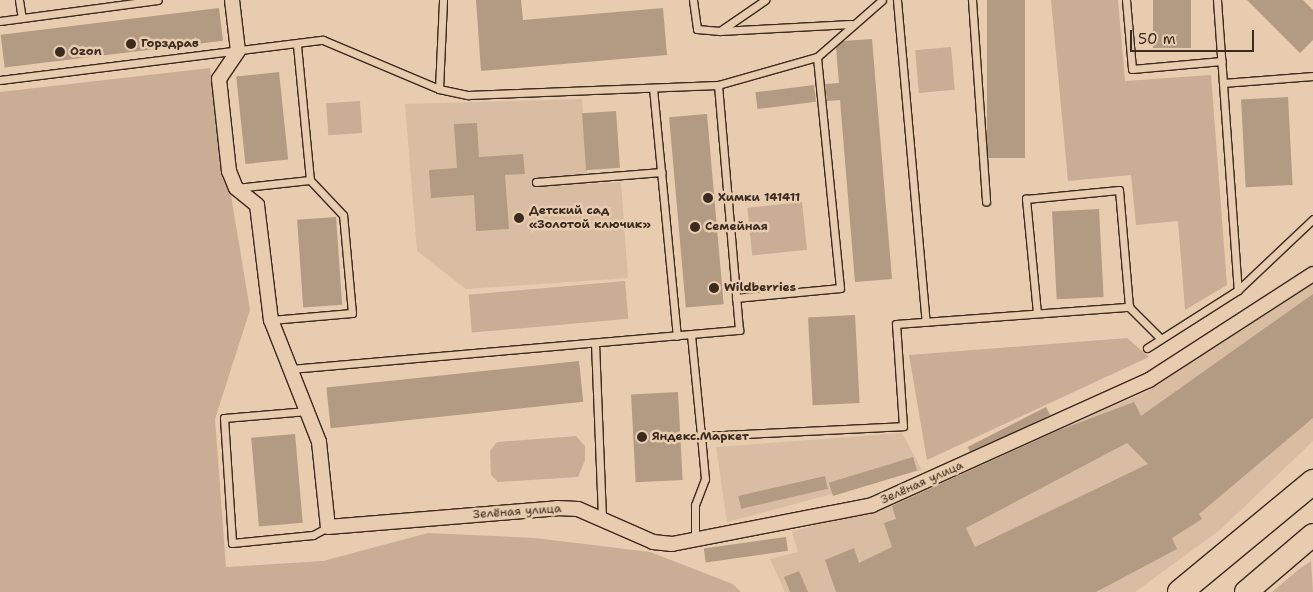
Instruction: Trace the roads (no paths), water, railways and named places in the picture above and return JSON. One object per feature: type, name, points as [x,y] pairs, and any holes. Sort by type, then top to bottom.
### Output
[{"type":"highway","points":[[1180,592],[1313,482]]},
{"type":"main road","points":[[1246,592],[1308,539]]},
{"type":"street","points":[[232,0],[238,51],[219,79],[229,172],[236,188],[257,205],[271,320],[319,442],[328,527]]},
{"type":"street","name":"Зелёная улица","points":[[328,527],[556,508],[602,517],[654,542],[695,540],[872,505],[1149,380],[1313,274]]},
{"type":"lane","points":[[19,0],[22,18]]},
{"type":"lane","points":[[0,21],[158,0]]},
{"type":"lane","points":[[439,89],[444,0]]},
{"type":"lane","points":[[693,0],[697,28],[720,31],[851,24]]},
{"type":"lane","points":[[720,31],[765,0]]},
{"type":"lane","points":[[0,80],[323,40],[439,89],[468,95],[718,85],[817,56],[851,24],[882,0]]},
{"type":"lane","points":[[897,0],[926,322]]},
{"type":"lane","points":[[972,0],[986,202]]},
{"type":"lane","points":[[1126,0],[1132,69],[1222,61]]},
{"type":"lane","points":[[1217,0],[1238,290]]},
{"type":"lane","points":[[271,320],[352,313],[343,216],[310,180],[297,44]]},
{"type":"lane","points":[[736,298],[840,288],[817,56]]},
{"type":"lane","points":[[1223,83],[1313,76]]},
{"type":"lane","points":[[291,369],[739,330],[718,85]]},
{"type":"lane","points":[[653,88],[677,336]]},
{"type":"lane","points":[[536,182],[662,172]]},
{"type":"lane","points":[[236,188],[310,180]]},
{"type":"lane","points":[[1037,314],[1026,199],[1119,190],[1129,307],[1162,340]]},
{"type":"lane","points":[[1147,348],[1238,290],[1313,219]]},
{"type":"lane","points":[[701,436],[902,426],[896,324],[1129,307]]},
{"type":"lane","points":[[691,335],[705,479],[695,505],[695,540]]},
{"type":"lane","points":[[594,343],[602,517]]},
{"type":"lane","points":[[307,411],[224,418],[232,543],[312,535],[328,527]]},
{"type":"place","name":"Горздрав","points":[[131,44]]},
{"type":"place","name":"Ozon","points":[[60,52]]},
{"type":"place","name":"Химки 141411","points":[[708,198]]},
{"type":"place","name":"Детский сад «Золотой ключик»","points":[[519,218]]},
{"type":"place","name":"Семейная","points":[[695,227]]},
{"type":"place","name":"Wildberries","points":[[714,288]]},
{"type":"place","name":"Яндекс.Маркет","points":[[642,437]]}]
